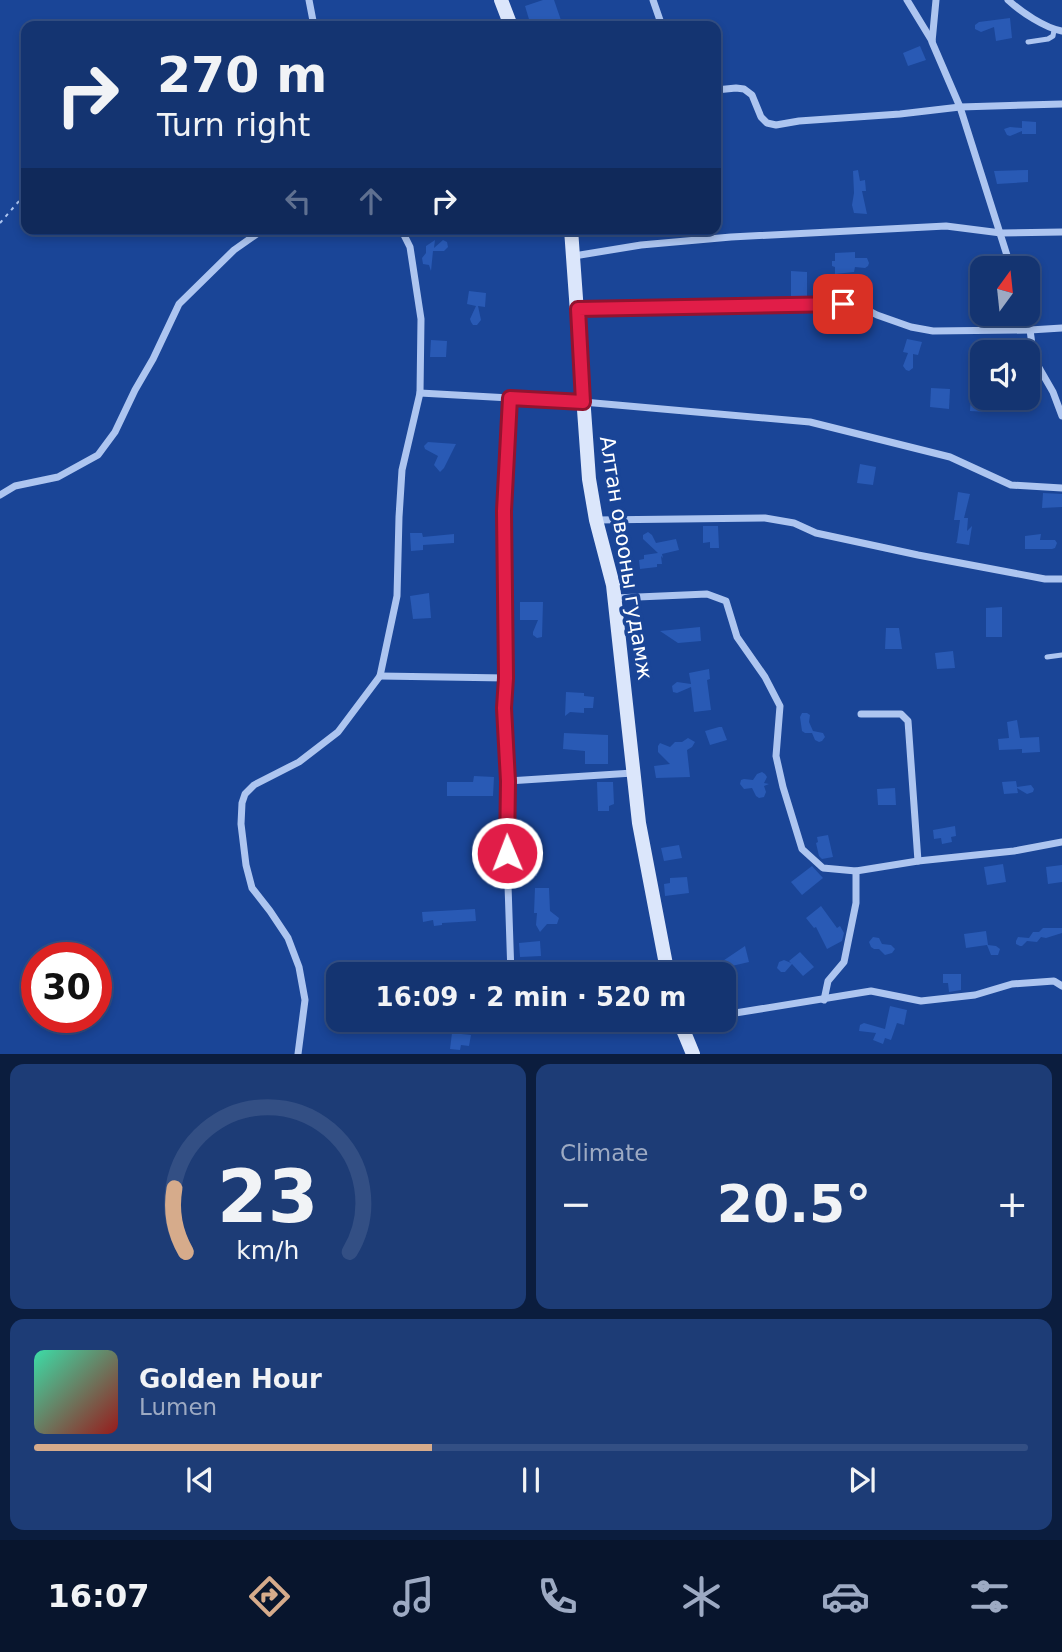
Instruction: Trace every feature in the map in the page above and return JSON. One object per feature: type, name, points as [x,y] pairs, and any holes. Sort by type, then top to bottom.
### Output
[{"type":"main road","points":[[501,0],[509,21]]},
{"type":"main road","name":"Алтан овооны гудамж","points":[[572,235],[589,479],[596,520],[613,585],[639,823],[666,962]]},
{"type":"main road","points":[[684,1032],[693,1054]]},
{"type":"street","points":[[309,0],[313,21]]},
{"type":"street","points":[[653,0],[661,21]]},
{"type":"street","points":[[657,9],[660,0]]},
{"type":"street","points":[[907,0],[933,42],[960,107],[1008,256]]},
{"type":"street","points":[[933,42],[936,0]]},
{"type":"street","points":[[1007,0],[1016,8],[1058,30]]},
{"type":"street","points":[[721,90],[744,89],[752,95],[761,117],[767,123],[776,125],[960,107],[1062,104]]},
{"type":"street","points":[[574,256],[641,245],[731,237],[946,226],[1001,233],[1062,232]]},
{"type":"street","points":[[0,495],[15,486],[58,477],[98,455],[115,432],[178,304],[234,250],[255,235]]},
{"type":"street","points":[[298,1054],[305,1000],[299,967],[288,938],[252,888],[246,865],[242,803],[245,794],[254,785],[299,762],[338,732],[380,676],[397,596],[402,470],[420,393],[421,318],[410,247],[404,235]]},
{"type":"street","points":[[578,309],[856,304],[911,327],[933,331],[1062,328]]},
{"type":"street","points":[[1029,326],[1034,359],[1058,392],[1062,416]]},
{"type":"street","points":[[420,393],[583,402],[810,422],[950,457],[1011,485],[1062,488]]},
{"type":"street","points":[[510,398],[504,511],[504,708],[508,781],[506,825],[511,962]]},
{"type":"street","points":[[596,520],[765,518],[794,523],[816,533],[918,555],[1045,579],[1062,579]]},
{"type":"street","points":[[615,598],[707,594],[726,601],[737,637],[765,677],[780,706],[776,755],[802,849],[823,868],[856,871],[1062,842]]},
{"type":"street","points":[[380,676],[506,678]]},
{"type":"street","points":[[860,714],[901,714],[908,721],[918,861]]},
{"type":"street","points":[[508,781],[634,773]]},
{"type":"street","points":[[824,1000],[828,981],[844,962],[856,903],[856,871]]},
{"type":"street","points":[[736,1013],[870,991],[921,1002],[975,995],[1012,984],[1054,981],[1062,986]]},
{"type":"lane","points":[[1028,42],[1048,39],[1058,30]]},
{"type":"lane","points":[[1047,657],[1062,654]]},
{"type":"path","points":[[0,223],[21,199]]},
{"type":"building","points":[[543,0],[554,0],[561,21],[530,21],[525,6]]},
{"type":"building","points":[[1010,18],[1012,38],[996,41],[994,27],[981,32],[975,29],[979,22]]},
{"type":"building","points":[[920,46],[926,60],[908,66],[903,53]]},
{"type":"building","points":[[1022,121],[1036,122],[1036,134],[1022,134],[1022,131],[1007,135],[1004,129],[1022,128]]},
{"type":"building","points":[[858,170],[860,181],[865,180],[866,191],[862,191],[867,214],[854,213],[852,205],[853,171]]},
{"type":"building","points":[[1028,170],[1028,182],[997,184],[994,171]]},
{"type":"building","points":[[435,240],[434,248],[443,240],[448,247],[444,251],[433,251],[431,271],[429,265],[423,264],[422,258],[426,253],[426,246]]},
{"type":"building","points":[[855,252],[855,258],[867,258],[868,266],[855,267],[854,272],[835,274],[832,261],[835,261],[835,253]]},
{"type":"building","points":[[791,271],[807,272],[807,299],[791,299]]},
{"type":"building","points":[[469,291],[486,293],[485,307],[478,306],[481,320],[477,325],[473,325],[470,319],[476,306],[467,304]]},
{"type":"building","points":[[907,339],[922,342],[918,355],[913,354],[913,368],[909,371],[903,366],[908,353],[903,352]]},
{"type":"building","points":[[431,340],[447,341],[446,357],[430,357]]},
{"type":"building","points":[[931,388],[950,389],[949,409],[930,407]]},
{"type":"building","points":[[428,442],[456,444],[440,472],[434,465],[438,456],[425,449],[424,446]]},
{"type":"building","points":[[860,464],[876,467],[873,485],[857,483]]},
{"type":"building","points":[[958,492],[970,494],[964,518],[968,518],[967,531],[972,526],[969,545],[956,543],[960,520],[954,520]]},
{"type":"building","points":[[1043,493],[1062,494],[1062,507],[1042,508]]},
{"type":"building","points":[[703,526],[718,526],[719,548],[710,548],[710,542],[703,543]]},
{"type":"building","points":[[648,532],[656,543],[676,539],[679,550],[662,554],[662,564],[657,564],[657,567],[640,569],[639,560],[644,559],[644,555],[658,553],[643,539],[643,535]]},
{"type":"building","points":[[410,533],[422,533],[423,537],[454,534],[454,543],[423,545],[423,550],[411,551]]},
{"type":"building","points":[[1041,534],[1040,540],[1055,540],[1055,548],[1025,549],[1025,536]]},
{"type":"building","points":[[429,593],[431,618],[413,619],[410,596]]},
{"type":"building","points":[[520,602],[543,602],[542,637],[533,635],[538,620],[520,620]]},
{"type":"building","points":[[1002,607],[1002,637],[986,637],[986,608]]},
{"type":"building","points":[[700,627],[701,641],[678,643],[660,631]]},
{"type":"building","points":[[886,628],[899,628],[902,649],[885,649]]},
{"type":"building","points":[[953,651],[955,668],[937,669],[935,653]]},
{"type":"building","points":[[709,669],[710,679],[707,680],[711,710],[694,712],[691,687],[677,693],[673,692],[672,686],[677,682],[691,684],[689,673]]},
{"type":"building","points":[[566,692],[584,693],[584,696],[594,697],[593,708],[584,708],[584,713],[570,712],[565,716]]},
{"type":"building","points":[[802,713],[810,715],[809,722],[813,731],[823,733],[825,737],[822,741],[815,740],[812,733],[802,731]]},
{"type":"building","points":[[1017,720],[1020,738],[1039,737],[1040,752],[1022,753],[1022,749],[999,750],[998,739],[1009,738],[1007,722]]},
{"type":"building","points":[[722,727],[727,740],[710,745],[705,731]]},
{"type":"building","points":[[564,733],[608,735],[608,764],[585,764],[585,751],[563,749]]},
{"type":"building","points":[[688,738],[695,742],[687,750],[690,777],[656,778],[654,766],[670,764],[658,752],[660,743],[670,747],[675,742]]},
{"type":"building","points":[[762,772],[767,777],[764,783],[769,784],[764,786],[764,797],[759,798],[752,788],[744,789],[740,784],[741,780],[753,780]]},
{"type":"building","points":[[474,776],[494,777],[493,796],[447,796],[447,782],[473,782]]},
{"type":"building","points":[[1016,781],[1017,787],[1031,785],[1033,792],[1027,794],[1017,788],[1018,793],[1004,794],[1002,782]]},
{"type":"building","points":[[597,782],[613,782],[614,804],[609,806],[609,811],[598,811]]},
{"type":"building","points":[[895,788],[896,805],[878,805],[877,789]]},
{"type":"building","points":[[955,826],[956,836],[951,837],[952,842],[942,844],[941,838],[934,839],[933,830]]},
{"type":"building","points":[[828,835],[833,857],[822,859],[816,843],[817,837]]},
{"type":"building","points":[[679,845],[682,858],[664,861],[661,848]]},
{"type":"building","points":[[520,860],[537,860],[537,876],[520,876]]},
{"type":"building","points":[[1003,864],[1006,882],[987,885],[984,867]]},
{"type":"building","points":[[1062,865],[1062,882],[1048,884],[1046,867]]},
{"type":"building","points":[[812,866],[823,878],[802,895],[791,882]]},
{"type":"building","points":[[687,877],[689,893],[665,896],[664,884],[670,883],[670,878]]},
{"type":"building","points":[[535,888],[549,888],[550,911],[559,918],[557,924],[547,924],[540,932],[536,925],[537,913],[534,913]]},
{"type":"building","points":[[821,906],[844,933],[842,941],[827,949],[816,927],[806,918]]},
{"type":"building","points":[[475,909],[476,921],[434,926],[433,920],[423,922],[422,912]]},
{"type":"building","points":[[1043,928],[1062,928],[1062,933],[1041,937],[1037,942],[1027,941],[1022,946],[1016,944],[1018,937],[1029,938],[1033,932],[1039,932]]},
{"type":"building","points":[[986,931],[988,945],[1000,949],[998,955],[991,955],[987,945],[966,948],[964,934]]},
{"type":"building","points":[[873,937],[895,949],[885,955],[879,949],[874,949],[869,942]]},
{"type":"building","points":[[540,941],[541,956],[520,957],[519,943]]},
{"type":"building","points":[[745,946],[749,962],[736,965],[736,962],[721,962]]},
{"type":"building","points":[[800,952],[814,967],[803,976],[792,964],[785,972],[777,968],[779,962],[784,960],[791,963],[789,961]]},
{"type":"building","points":[[943,974],[961,974],[961,990],[949,992],[948,983],[943,983]]},
{"type":"building","points":[[890,1006],[907,1010],[904,1025],[897,1023],[891,1040],[885,1038],[883,1044],[873,1040],[876,1033],[859,1031],[860,1025],[864,1023],[885,1029]]},
{"type":"building","points":[[452,1033],[471,1035],[469,1046],[461,1045],[460,1050],[450,1049]]},
{"type":"route","points":[[507,853],[504,511],[510,398],[583,402],[578,309],[843,304]]}]
